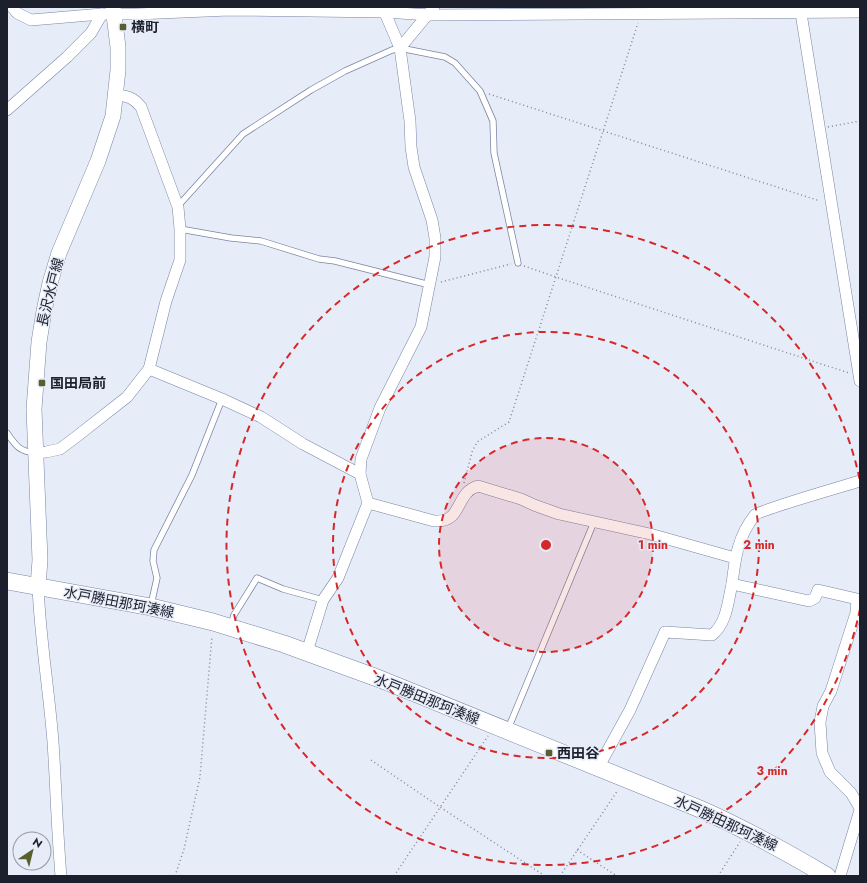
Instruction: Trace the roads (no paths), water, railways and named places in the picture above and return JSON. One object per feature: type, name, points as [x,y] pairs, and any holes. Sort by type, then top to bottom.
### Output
[{"type":"main road","name":"長沢水戸線","points":[[38,586],[40,560],[34,409],[35,377],[39,342],[50,283],[59,253],[98,161],[107,138],[113,116],[118,70],[118,47],[109,12]]},
{"type":"main road","name":"水戸勝田那珂湊線","points":[[7,581],[150,607],[231,627],[307,652],[380,679],[700,810],[748,831],[827,876]]},
{"type":"street","points":[[12,7],[17,13],[31,20],[109,12],[136,14],[229,10],[384,10],[642,14],[800,10],[860,12]]},
{"type":"street","points":[[307,652],[324,600],[338,578],[368,503],[360,474],[361,459],[380,408],[421,327],[435,257],[435,238],[432,220],[414,167],[411,147],[410,121],[400,48],[384,10]]},
{"type":"street","points":[[800,10],[859,377]]},
{"type":"street","points":[[400,48],[432,11]]},
{"type":"street","points":[[7,110],[67,57],[109,12]]},
{"type":"street","points":[[36,453],[60,449],[127,397],[149,369],[166,301],[180,260],[178,207],[141,107],[130,96],[116,95]]},
{"type":"street","points":[[149,369],[261,418],[303,444],[360,474]]},
{"type":"street","points":[[598,768],[630,710],[665,632],[712,635],[718,630],[722,623],[732,584],[735,558],[740,539],[756,514],[860,481]]},
{"type":"street","points":[[368,503],[434,522],[442,522],[449,519],[455,513],[466,493],[472,488],[478,486],[521,499],[559,514],[650,534],[735,558]]},
{"type":"street","points":[[732,584],[809,601],[815,598],[818,590],[857,599],[858,614],[831,691],[823,706],[820,722],[822,753],[830,772],[852,793],[860,809],[840,876]]},
{"type":"street","points":[[38,586],[53,742],[57,837],[61,876]]},
{"type":"lane","points":[[178,207],[243,134],[311,90],[345,71],[392,50],[400,48],[445,57],[455,63],[480,91],[493,121],[494,153],[518,263]]},
{"type":"lane","points":[[180,229],[231,238],[262,241],[319,259],[335,261],[430,285]]},
{"type":"lane","points":[[150,607],[157,578],[153,561],[154,550],[192,475],[222,400]]},
{"type":"lane","points":[[7,433],[17,447],[25,452],[36,453]]},
{"type":"lane","points":[[501,728],[594,522]]},
{"type":"lane","points":[[231,627],[234,615],[257,578],[283,589],[324,600]]},
{"type":"place","name":"横町","points":[[123,27]]},
{"type":"place","name":"国田局前","points":[[42,383]]},
{"type":"place","name":"西田谷","points":[[549,753]]}]
